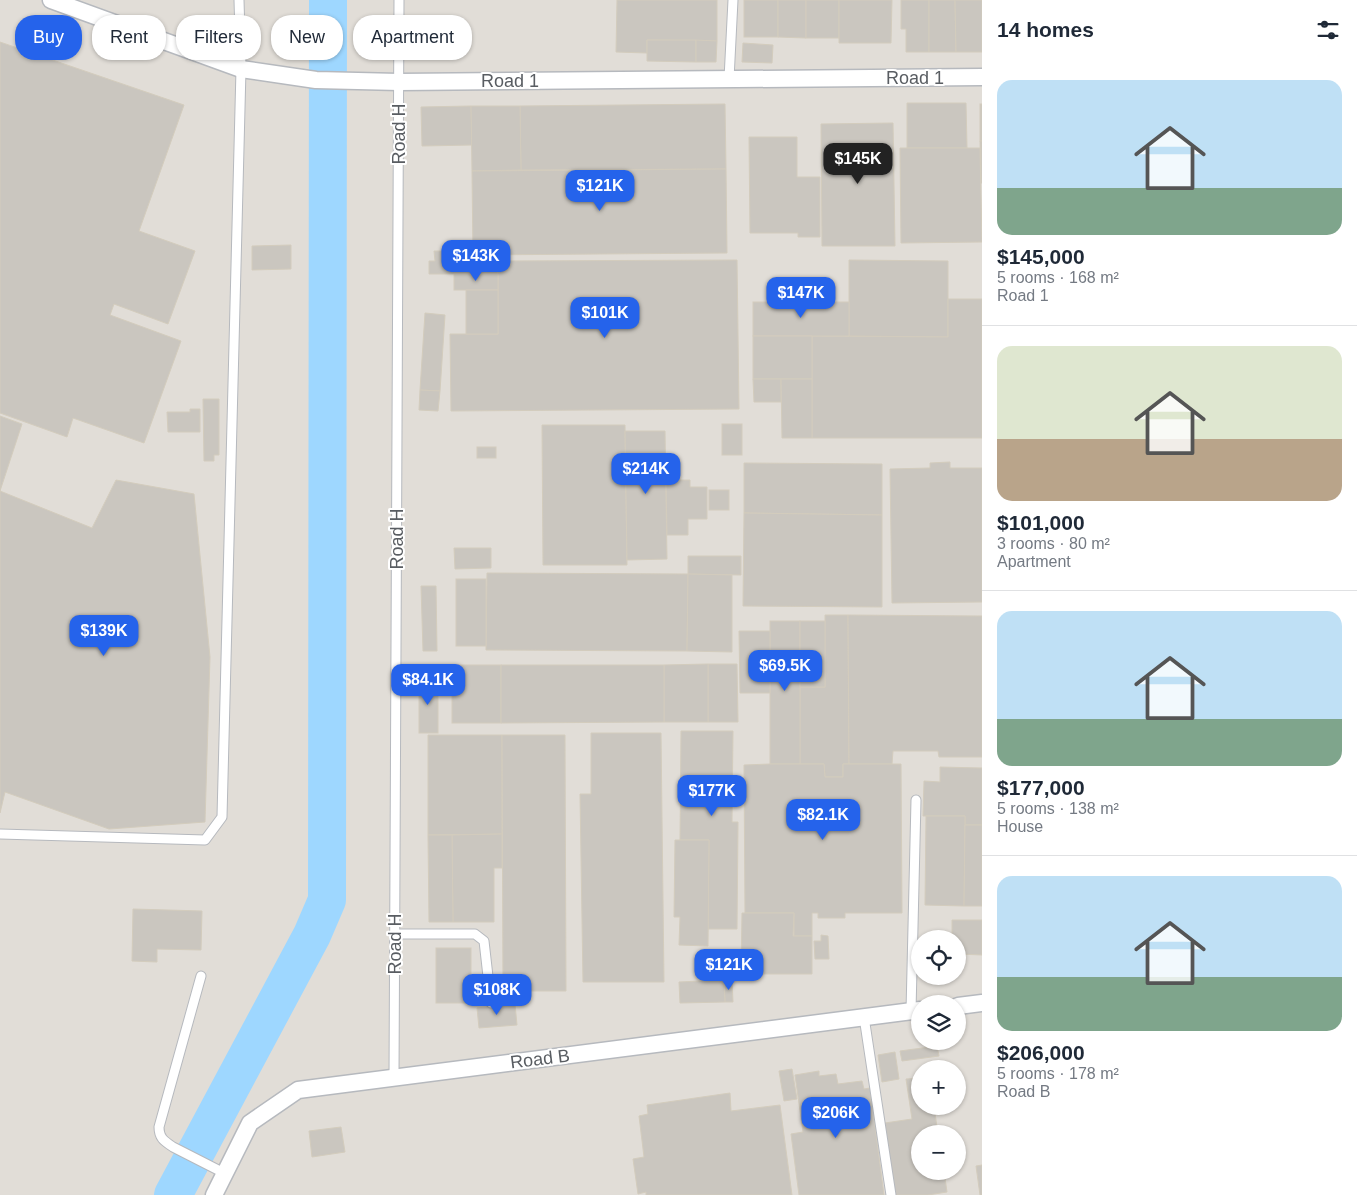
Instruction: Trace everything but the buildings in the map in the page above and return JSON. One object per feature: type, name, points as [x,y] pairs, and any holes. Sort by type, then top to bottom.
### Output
[{"type":"street","name":"Road 1","points":[[51,0],[241,69],[316,80],[399,82],[982,77]]},
{"type":"street","points":[[966,1005],[982,1002]]},
{"type":"street","name":"Road B","points":[[214,1195],[219,1171],[250,1123],[298,1090],[911,1012]]},
{"type":"lane","points":[[0,834],[205,840],[222,817],[241,69],[239,0]]},
{"type":"lane","name":"Road H","points":[[394,1077],[399,0]]},
{"type":"lane","points":[[729,79],[732,0]]},
{"type":"lane","points":[[916,800],[916,995]]},
{"type":"lane","points":[[395,934],[475,934],[479,936],[484,941],[491,1003]]},
{"type":"lane","points":[[202,976],[159,1127],[159,1135],[164,1142],[219,1171]]},
{"type":"lane","points":[[864,1018],[891,1195]]},
{"type":"shaded area","points":[[0,0],[982,0],[982,1195],[0,1195]]},
{"type":"waterway","points":[[173,1195],[312,935],[327,900],[328,0]]}]
